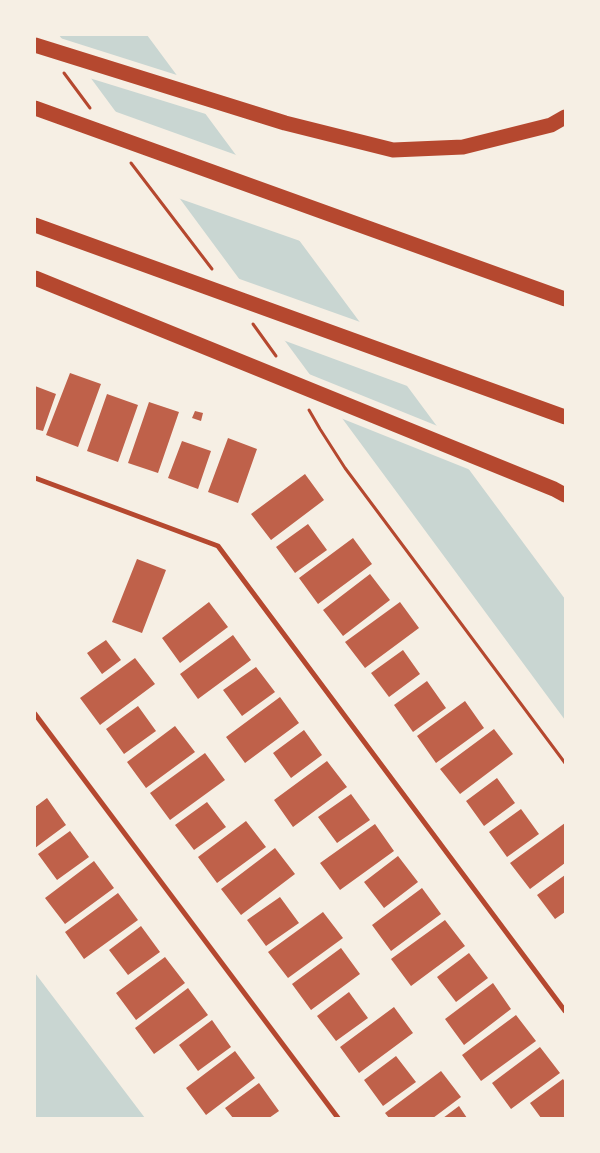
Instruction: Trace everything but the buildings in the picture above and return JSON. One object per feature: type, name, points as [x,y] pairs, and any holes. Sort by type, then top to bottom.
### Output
[{"type":"highway","points":[[35,45],[285,123],[393,150],[463,148],[551,125],[565,117]]},
{"type":"highway","points":[[35,108],[565,299]]},
{"type":"highway","points":[[35,224],[565,416]]},
{"type":"highway","points":[[35,278],[559,492]]},
{"type":"street","points":[[35,478],[218,546],[565,1011]]},
{"type":"street","points":[[35,714],[338,1118]]},
{"type":"shaded area","points":[[59,35],[147,35],[565,599],[565,720]]},
{"type":"shaded area","points":[[35,973],[145,1118],[35,1118]]},
{"type":"pier","points":[[57,37],[180,76],[209,115],[86,77]]},
{"type":"pier","points":[[111,110],[239,156],[303,242],[175,197]]},
{"type":"pier","points":[[234,277],[363,323],[410,387],[280,339]]},
{"type":"pier","points":[[304,372],[440,427],[473,471],[338,417]]}]
